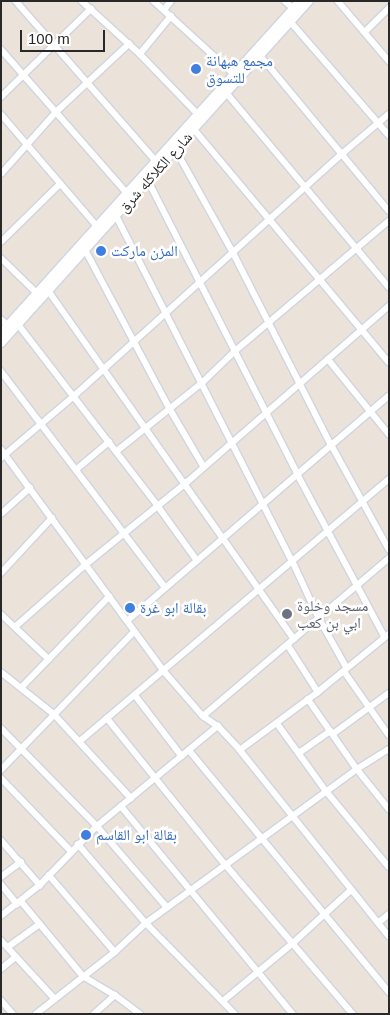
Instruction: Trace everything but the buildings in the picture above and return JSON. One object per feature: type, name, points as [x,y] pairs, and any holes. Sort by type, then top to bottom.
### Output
[{"type":"street","points":[[16,1],[156,161]]},
{"type":"street","points":[[82,1],[140,54],[198,114]]},
{"type":"street","points":[[154,1],[234,74]]},
{"type":"street","points":[[164,10],[171,1]]},
{"type":"street","points":[[285,1],[294,8]]},
{"type":"street","name":"شارع الكلاكله شرق","points":[[1,343],[176,150],[224,90],[234,74],[300,1]]},
{"type":"street","name":"شارع الكلاكله شرق","points":[[1,333],[198,114],[260,55],[309,1]]},
{"type":"street","points":[[338,1],[389,61]]},
{"type":"street","points":[[365,32],[389,8]]},
{"type":"street","points":[[1,97],[25,76],[91,9]]},
{"type":"street","points":[[140,54],[171,16]]},
{"type":"street","points":[[291,22],[389,135]]},
{"type":"street","points":[[1,174],[56,112],[129,44]]},
{"type":"street","points":[[1,49],[127,193]]},
{"type":"street","points":[[260,55],[389,210]]},
{"type":"street","points":[[224,90],[389,287]]},
{"type":"street","points":[[1,114],[97,226]]},
{"type":"street","points":[[3,457],[136,341],[199,282],[389,114]]},
{"type":"street","points":[[194,128],[389,362]]},
{"type":"street","points":[[176,150],[233,252],[331,444],[389,549]]},
{"type":"street","points":[[148,180],[199,282],[268,412],[297,473],[387,636],[318,692],[240,750]]},
{"type":"street","points":[[1,242],[60,184]]},
{"type":"street","points":[[116,215],[293,562],[345,670],[368,707],[389,735]]},
{"type":"street","points":[[117,451],[202,383],[235,351],[389,221]]},
{"type":"street","points":[[85,249],[136,341],[170,409],[204,466]]},
{"type":"street","points":[[1,258],[37,293]]},
{"type":"street","points":[[48,290],[105,368],[294,639]]},
{"type":"street","points":[[15,626],[84,566],[186,483],[389,306]]},
{"type":"street","points":[[1,319],[8,325]]},
{"type":"street","points":[[18,324],[117,451],[197,560]]},
{"type":"street","points":[[328,359],[389,434]]},
{"type":"street","points":[[1,371],[126,533],[165,587]]},
{"type":"street","points":[[127,621],[297,473],[389,396]]},
{"type":"street","points":[[77,469],[110,442]]},
{"type":"street","points":[[1,449],[3,457],[30,488],[84,566],[164,671],[203,716],[218,726],[240,750],[389,936]]},
{"type":"street","points":[[80,741],[293,562],[327,530],[389,480]]},
{"type":"street","points":[[1,514],[30,488]]},
{"type":"street","points":[[1,573],[52,518]]},
{"type":"street","points":[[203,716],[389,558]]},
{"type":"street","points":[[21,688],[109,597]]},
{"type":"street","points":[[1,614],[49,658]]},
{"type":"street","points":[[1,770],[134,632]]},
{"type":"street","points":[[288,645],[318,692]]},
{"type":"street","points":[[1,672],[55,715],[131,798]]},
{"type":"street","points":[[299,753],[389,693]]},
{"type":"street","points":[[135,695],[182,756]]},
{"type":"street","points":[[308,699],[357,769],[389,809]]},
{"type":"street","points":[[107,718],[225,864],[353,1014]]},
{"type":"street","points":[[277,723],[327,792],[389,867]]},
{"type":"street","points":[[1,916],[40,885],[97,826],[218,726]]},
{"type":"street","points":[[1,728],[97,826],[168,907]]},
{"type":"street","points":[[189,750],[389,992]]},
{"type":"street","points":[[36,1014],[115,952],[146,923],[357,769],[389,750]]},
{"type":"street","points":[[1,778],[71,851]]},
{"type":"street","points":[[121,806],[293,1014]]},
{"type":"street","points":[[1,840],[40,885]]},
{"type":"street","points":[[78,844],[146,923],[234,1014]]},
{"type":"street","points":[[1,877],[20,862]]},
{"type":"street","points":[[49,875],[115,952]]},
{"type":"street","points":[[1,884],[40,924],[83,976],[115,995],[140,1014]]},
{"type":"street","points":[[223,1001],[257,971],[293,944],[351,890]]},
{"type":"street","points":[[378,923],[389,914]]},
{"type":"street","points":[[8,947],[40,924]]},
{"type":"street","points":[[1,940],[55,999]]},
{"type":"street","points":[[1,969],[16,957]]},
{"type":"street","points":[[94,1014],[115,995]]},
{"type":"street","points":[[1,1000],[13,1014]]},
{"type":"place","name":"مجمع هبهانة للتسوق","points":[[196,69]]},
{"type":"place","name":"المزن ماركت","points":[[101,251]]},
{"type":"place","name":"بقالة ابو غرة","points":[[130,608]]},
{"type":"place","name":"مسجد وخلوة ابي بن كعب","points":[[287,614]]},
{"type":"place","name":"بقالة ابو القاسم","points":[[86,835]]}]
